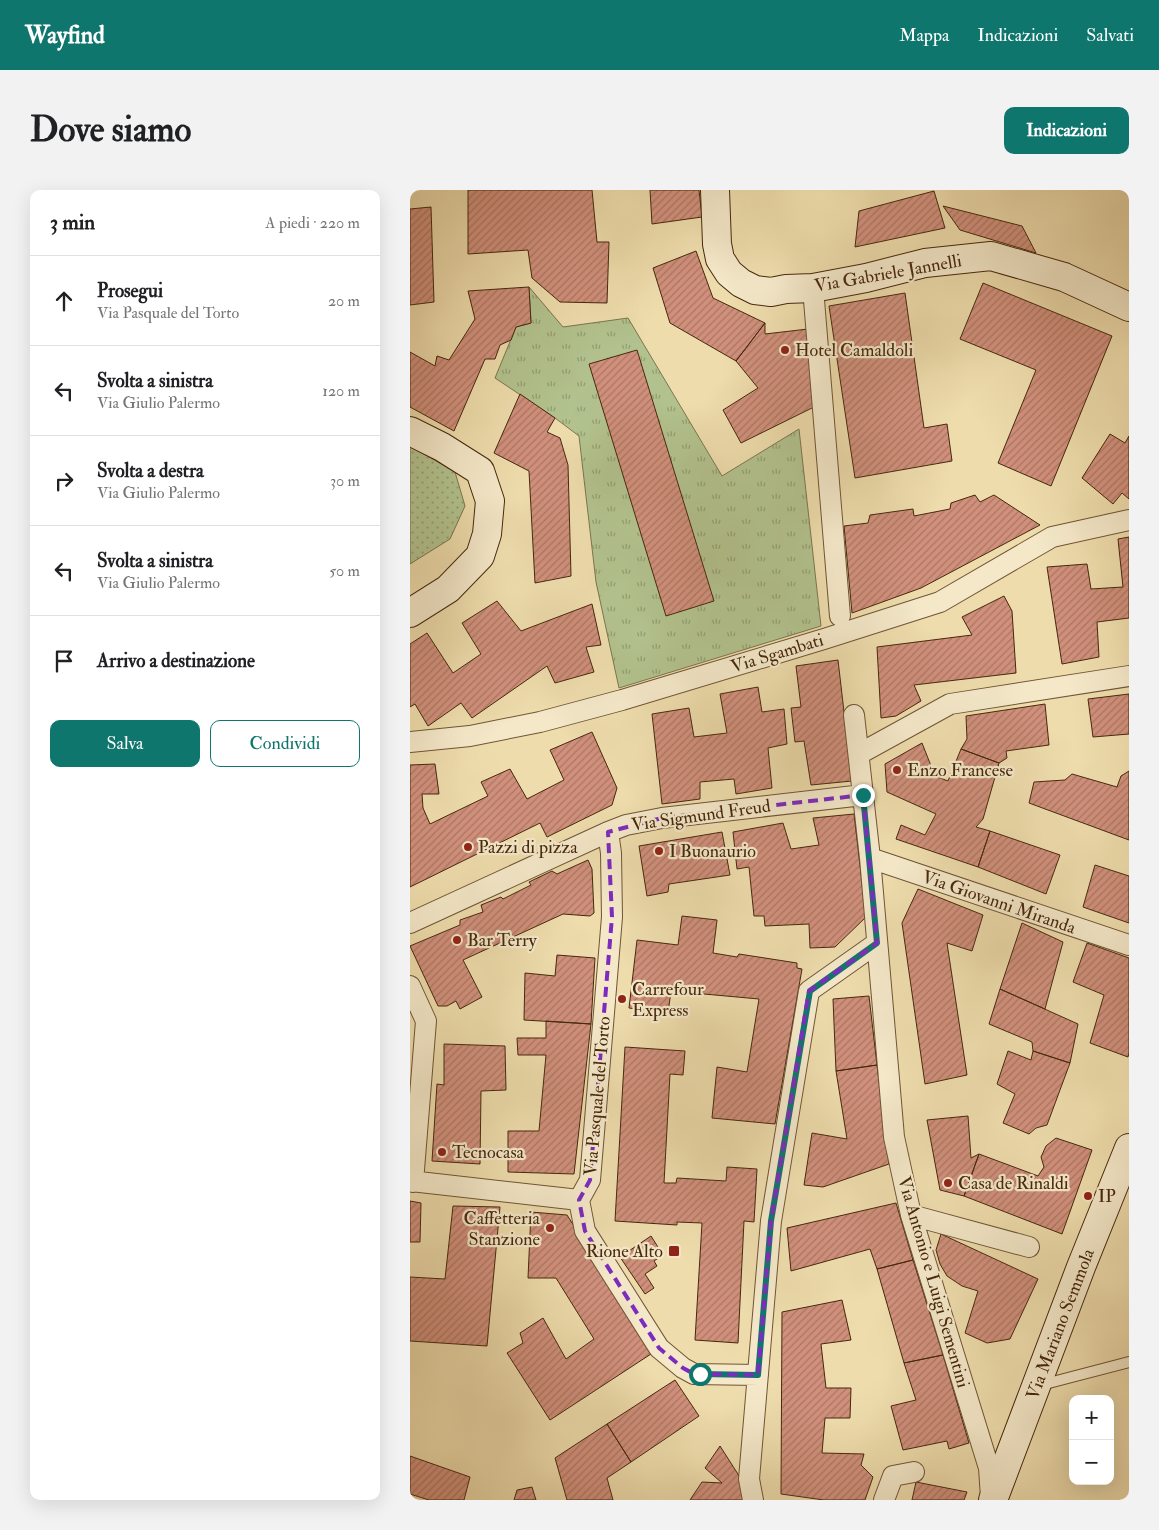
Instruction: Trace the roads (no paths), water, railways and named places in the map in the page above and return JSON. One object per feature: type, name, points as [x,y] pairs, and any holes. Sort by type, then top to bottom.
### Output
[{"type":"main road","name":"Via Gabriele Jannelli","points":[[715,190],[717,244],[720,259],[729,273],[741,283],[755,290],[771,292],[786,289],[813,288],[866,278],[925,263],[991,256],[1064,277],[1129,307]]},
{"type":"main road","points":[[410,431],[442,447],[480,471],[490,502],[487,534],[480,556],[448,589],[410,613]]},
{"type":"main road","name":"Via Mariano Semmola","points":[[992,1500],[1081,1267],[1126,1162]]},
{"type":"street","points":[[813,288],[840,616]]},
{"type":"street","name":"Via Sgambati","points":[[410,742],[470,736],[540,722],[631,697],[830,637],[940,602],[1052,537],[1129,520]]},
{"type":"street","points":[[859,754],[950,704],[1129,676]]},
{"type":"street","name":"Via Antonio e Luigi Sementini","points":[[854,715],[870,858],[894,1136],[910,1215],[989,1468],[992,1500]]},
{"type":"street","name":"Via Sigmund Freud","points":[[410,923],[626,825],[662,818],[863,795]]},
{"type":"street","name":"Via Pasquale del Torto","points":[[608,832],[611,853],[612,917],[590,1180],[579,1200],[585,1231],[659,1348],[683,1368],[694,1374],[758,1375]]},
{"type":"street","name":"Via Giovanni Miranda","points":[[870,858],[1129,945]]},
{"type":"street","points":[[753,1500],[749,1479],[771,1221],[810,991],[877,943]]},
{"type":"street","points":[[410,986],[426,1021],[412,1182],[579,1200]]},
{"type":"street","points":[[910,1215],[1029,1248]]},
{"type":"street","points":[[884,1500],[893,1476],[914,1472]]},
{"type":"lane","points":[[1035,1386],[1129,1362]]},
{"type":"place","name":"Hotel Camaldoli","points":[[785,350]]},
{"type":"place","name":"Enzo Francese","points":[[897,770]]},
{"type":"place","name":"Pazzi di pizza","points":[[468,847]]},
{"type":"place","name":"I Buonaurio","points":[[659,851]]},
{"type":"place","name":"Bar Terry","points":[[457,940]]},
{"type":"place","name":"Carrefour Express","points":[[622,999]]},
{"type":"place","name":"Tecnocasa","points":[[442,1152]]},
{"type":"place","name":"Casa de Rinaldi","points":[[948,1183]]},
{"type":"place","name":"IP","points":[[1088,1196]]},
{"type":"place","name":"Caffetteria Stanzione","points":[[550,1228]]},
{"type":"place","name":"Rione Alto","points":[[674,1251]]}]
